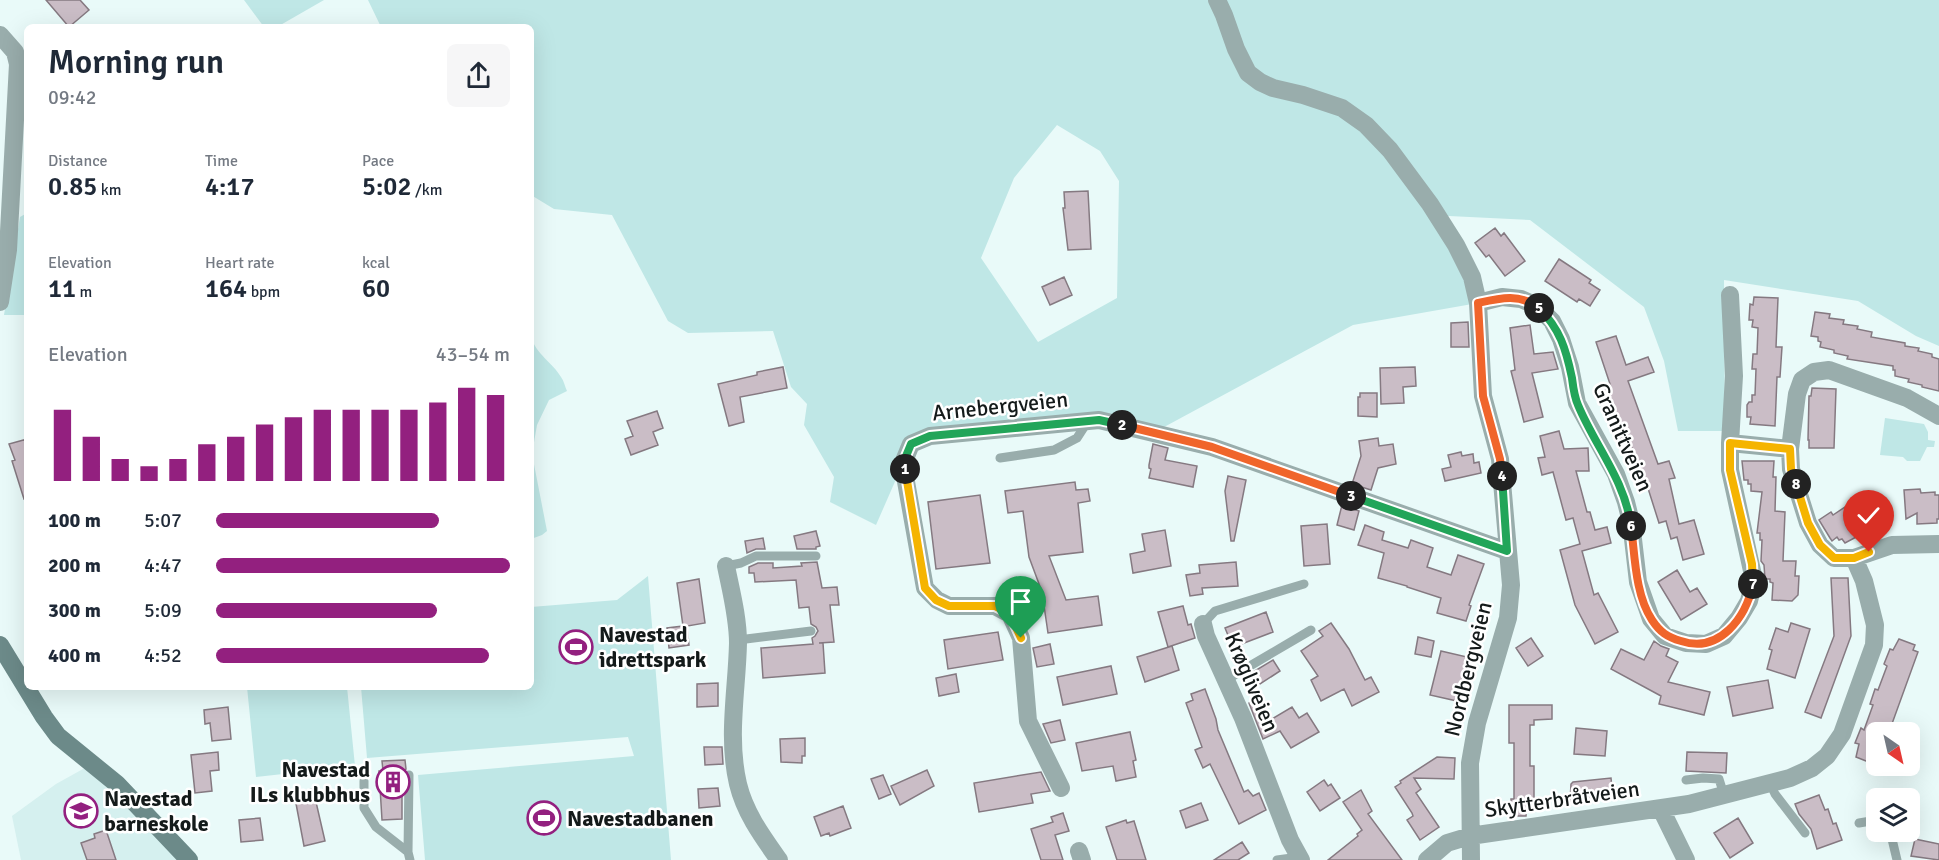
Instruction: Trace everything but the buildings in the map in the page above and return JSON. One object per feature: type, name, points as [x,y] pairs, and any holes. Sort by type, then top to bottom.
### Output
[{"type":"street","name":"Nordbergveien","points":[[1217,0],[1236,50],[1248,73],[1273,88],[1342,108],[1366,125],[1390,150],[1430,204],[1456,245],[1472,277],[1478,303],[1483,396],[1500,459],[1511,585],[1508,618],[1477,723],[1470,763],[1471,860]]},
{"type":"street","points":[[0,35],[15,52],[18,64],[8,250],[0,302]]},
{"type":"street","name":"Granittveien","points":[[1478,303],[1502,297],[1521,299],[1537,306],[1552,321],[1564,348],[1577,403],[1616,474],[1626,502],[1631,522],[1638,582],[1651,619],[1665,636],[1686,643],[1706,644],[1724,636],[1739,618],[1749,601],[1754,580],[1730,470],[1734,376],[1730,295]]},
{"type":"street","points":[[1939,416],[1907,398],[1872,385],[1829,370],[1814,372],[1802,380],[1797,394],[1790,449],[1791,469],[1808,523],[1820,545],[1834,558],[1854,558],[1892,545],[1939,544]]},
{"type":"street","name":"Arnebergveien","points":[[1061,788],[1028,721],[1021,638],[1010,614],[995,606],[949,606],[936,600],[925,588],[905,476],[904,461],[911,444],[930,436],[1099,420],[1212,447],[1507,551]]},
{"type":"street","points":[[1730,443],[1790,449]]},
{"type":"street","name":"Skytterbråtveien","points":[[1470,836],[1661,809],[1790,778],[1812,768],[1827,756],[1842,734],[1874,645],[1875,626],[1864,581],[1854,558]]},
{"type":"street","points":[[726,566],[735,606],[738,639],[737,677],[732,713],[733,750],[738,784],[751,820],[779,860]]},
{"type":"street","name":"Krøgliveien","points":[[1203,624],[1206,636],[1255,747],[1290,840],[1300,859]]},
{"type":"street","points":[[0,645],[24,684]]},
{"type":"street","points":[[28,690],[58,736],[117,784],[189,860]]},
{"type":"street","name":"Skytterbråtveien","points":[[1661,809],[1686,860]]},
{"type":"street","points":[[1427,860],[1447,843],[1470,836]]},
{"type":"lane","name":"Arnebergveien","points":[[1000,458],[1054,450],[1077,438],[1088,421]]},
{"type":"lane","points":[[726,566],[741,563],[756,556],[816,556]]},
{"type":"lane","name":"Krøgliveien","points":[[1203,624],[1215,611],[1304,584]]},
{"type":"lane","points":[[1226,680],[1311,630]]},
{"type":"lane","points":[[738,639],[811,631]]},
{"type":"lane","points":[[409,775],[409,856]]},
{"type":"lane","points":[[1686,780],[1719,779],[1724,795]]},
{"type":"lane","points":[[364,781],[364,808],[376,827],[409,856]]},
{"type":"lane","points":[[1770,783],[1775,794],[1805,833]]},
{"type":"lane","points":[[1859,823],[1866,822]]},
{"type":"lane","points":[[1893,842],[1897,860]]},
{"type":"lane","points":[[1277,860],[1300,859]]},
{"type":"shaded area","points":[[244,0],[324,0],[282,24],[262,24]]},
{"type":"shaded area","points":[[368,0],[1939,0],[1939,346],[1916,336],[1858,301],[1724,280],[1725,431],[1678,431],[1664,361],[1644,307],[1530,220],[1449,216],[1441,220],[1478,303],[1353,325],[1153,433],[1099,420],[930,436],[904,461],[876,525],[830,502],[834,477],[804,425],[807,404],[791,387],[773,331],[688,333],[668,321],[612,215],[554,209],[534,197],[534,24],[380,24]],"holes":[[[1057,125],[1100,151],[1119,181],[1117,298],[1038,342],[981,258],[1014,178]]]},
{"type":"shaded area","points":[[24,215],[24,315],[4,315],[20,217]]},
{"type":"shaded area","points":[[534,344],[554,367],[567,391],[549,400],[537,425],[534,442]]},
{"type":"shaded area","points":[[1885,418],[1924,424],[1928,432],[1928,440],[1935,441],[1934,447],[1927,447],[1920,461],[1907,461],[1903,457],[1880,455]]},
{"type":"shaded area","points":[[534,464],[547,531],[534,538]]},
{"type":"shaded area","points":[[648,576],[671,860],[425,860],[418,775],[634,756],[628,737],[367,758],[361,690],[534,690],[534,607],[617,600]]},
{"type":"shaded area","points":[[247,690],[347,690],[355,766],[256,777]]},
{"type":"shaded area","name":"Navestad barneskole","points":[[92,764],[189,860],[21,860],[12,816],[56,784]]},
{"type":"place","name":"Navestad idrettspark","points":[[576,647]]},
{"type":"place","name":"Navestad ILs klubbhus","points":[[393,782]]},
{"type":"place","name":"Navestad barneskole","points":[[81,811]]},
{"type":"place","name":"Navestadbanen","points":[[544,818]]},
{"type":"route","points":[[1021,638],[1010,614],[995,606],[949,606],[936,600],[925,588],[905,476],[904,461],[911,444],[930,436],[1099,420],[1212,447],[1507,551],[1500,459],[1483,396],[1478,303],[1502,297],[1521,299],[1537,306],[1552,321],[1561,339],[1570,367],[1577,403],[1616,474],[1626,502],[1643,601],[1651,619],[1665,636],[1686,643],[1706,644],[1724,636],[1749,601],[1754,580],[1730,470],[1730,443],[1790,449],[1791,469],[1808,523],[1820,545],[1834,558],[1854,558],[1869,552]]}]
